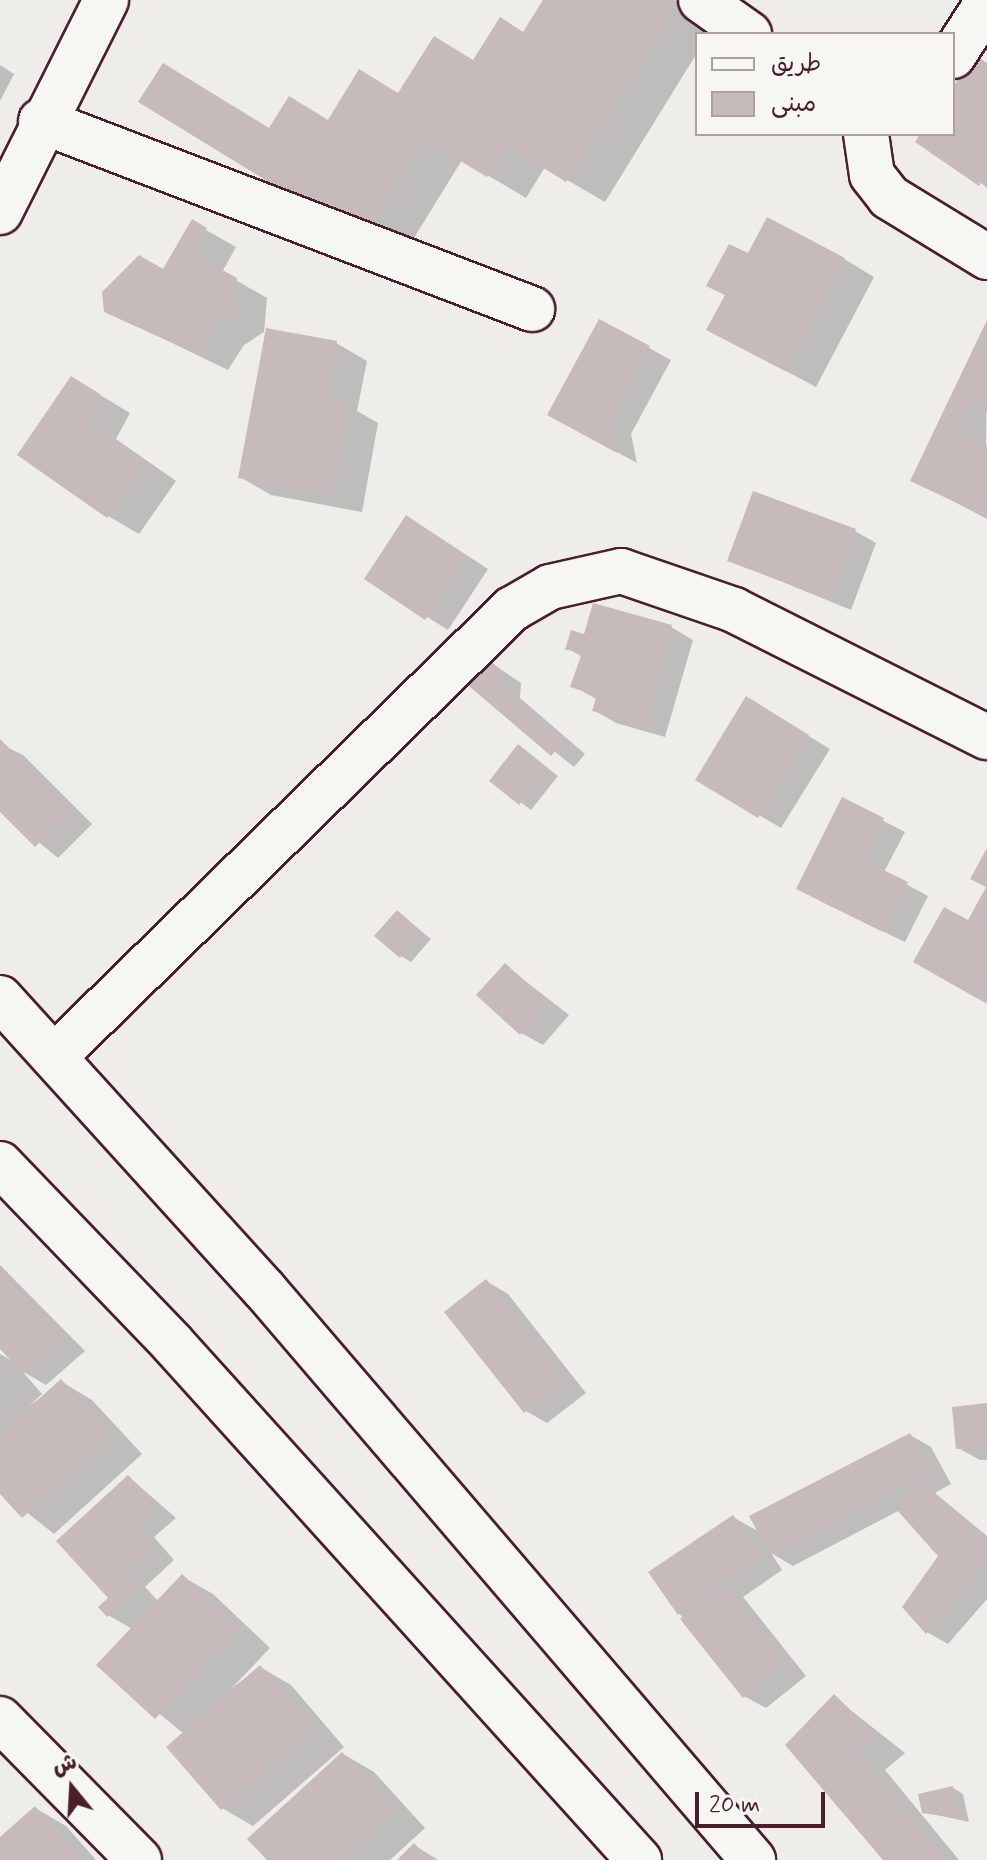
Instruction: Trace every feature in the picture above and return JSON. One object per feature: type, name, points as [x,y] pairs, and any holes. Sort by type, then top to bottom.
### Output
[{"type":"street","points":[[0,212],[41,121],[106,0]]},
{"type":"street","points":[[701,0],[746,32]]},
{"type":"street","points":[[955,53],[987,3]]},
{"type":"street","points":[[41,121],[532,309]]},
{"type":"street","points":[[866,136],[872,175],[889,197],[987,257]]},
{"type":"street","points":[[54,1057],[512,609],[550,587],[621,571],[720,605],[987,737]]},
{"type":"street","points":[[0,998],[264,1289],[753,1860]]},
{"type":"street","points":[[0,1164],[172,1343],[639,1860]]},
{"type":"street","points":[[0,1719],[139,1860]]},
{"type":"building","points":[[543,0],[678,1],[566,182],[506,145],[487,177],[424,139],[362,239],[138,102],[163,63],[269,128],[289,96],[328,120],[359,69],[398,93],[434,36],[473,60],[500,17],[523,32]]},
{"type":"building","points":[[975,55],[987,63],[987,173],[979,186],[915,142],[919,136],[955,136],[955,84]]},
{"type":"building","points":[[767,217],[845,258],[785,371],[706,330],[725,295],[706,286],[729,244],[748,253]]},
{"type":"building","points":[[192,219],[207,228],[192,253],[237,278],[233,314],[213,327],[197,354],[104,312],[102,292],[139,255],[163,269]]},
{"type":"building","points":[[599,319],[650,346],[610,421],[617,453],[547,415]]},
{"type":"building","points":[[987,320],[987,413],[968,404],[955,431],[987,446],[987,517],[910,481]]},
{"type":"building","points":[[266,328],[337,341],[326,399],[348,403],[331,495],[238,478]]},
{"type":"building","points":[[71,376],[100,394],[86,420],[146,462],[107,518],[17,455]]},
{"type":"building","points":[[753,491],[856,529],[829,599],[727,561]]},
{"type":"building","points":[[406,515],[467,556],[425,620],[364,579]]},
{"type":"building","points":[[593,603],[672,625],[643,726],[592,711],[597,695],[570,687],[583,650],[565,650],[571,630],[584,634]]},
{"type":"building","points":[[484,656],[500,669],[499,684],[565,740],[551,756],[463,681]]},
{"type":"building","points":[[746,696],[809,735],[758,818],[695,780]]},
{"type":"building","points":[[0,739],[72,811],[35,847],[0,812]]},
{"type":"building","points":[[518,744],[549,769],[519,805],[489,781]]},
{"type":"building","points":[[842,797],[884,818],[863,860],[908,882],[883,932],[796,889]]},
{"type":"building","points":[[987,848],[987,922],[984,928],[987,1004],[913,962],[944,907],[968,920],[986,887],[970,879]]},
{"type":"building","points":[[397,910],[422,932],[400,958],[374,936]]},
{"type":"building","points":[[505,963],[548,1002],[520,1035],[476,995]]},
{"type":"building","points":[[0,1267],[64,1338],[23,1374],[0,1349]]},
{"type":"building","points":[[486,1279],[566,1380],[524,1413],[444,1312]]},
{"type":"building","points":[[61,1379],[112,1436],[22,1518],[0,1494],[0,1434]]},
{"type":"building","points":[[987,1403],[987,1446],[956,1449],[952,1407]]},
{"type":"building","points":[[910,1433],[930,1472],[770,1555],[749,1516]]},
{"type":"building","points":[[128,1475],[156,1504],[134,1524],[154,1546],[124,1573],[138,1588],[107,1617],[98,1607],[108,1598],[56,1541]]},
{"type":"building","points":[[921,1482],[987,1540],[987,1562],[926,1634],[902,1607],[938,1556],[896,1509]]},
{"type":"building","points":[[733,1515],[762,1557],[678,1615],[648,1572]]},
{"type":"building","points":[[182,1574],[240,1629],[155,1719],[96,1665]]},
{"type":"building","points":[[723,1585],[786,1663],[743,1698],[680,1619]]},
{"type":"building","points":[[260,1665],[315,1728],[221,1810],[166,1747]]},
{"type":"building","points":[[834,1694],[876,1735],[856,1751],[945,1860],[883,1860],[785,1745]]},
{"type":"building","points":[[342,1752],[396,1810],[340,1860],[267,1860],[247,1839]]},
{"type":"building","points":[[953,1786],[959,1818],[922,1813],[918,1794]]},
{"type":"building","points":[[35,1806],[83,1860],[0,1860],[0,1837]]},
{"type":"building","points":[[414,1843],[430,1860],[397,1860]]}]
